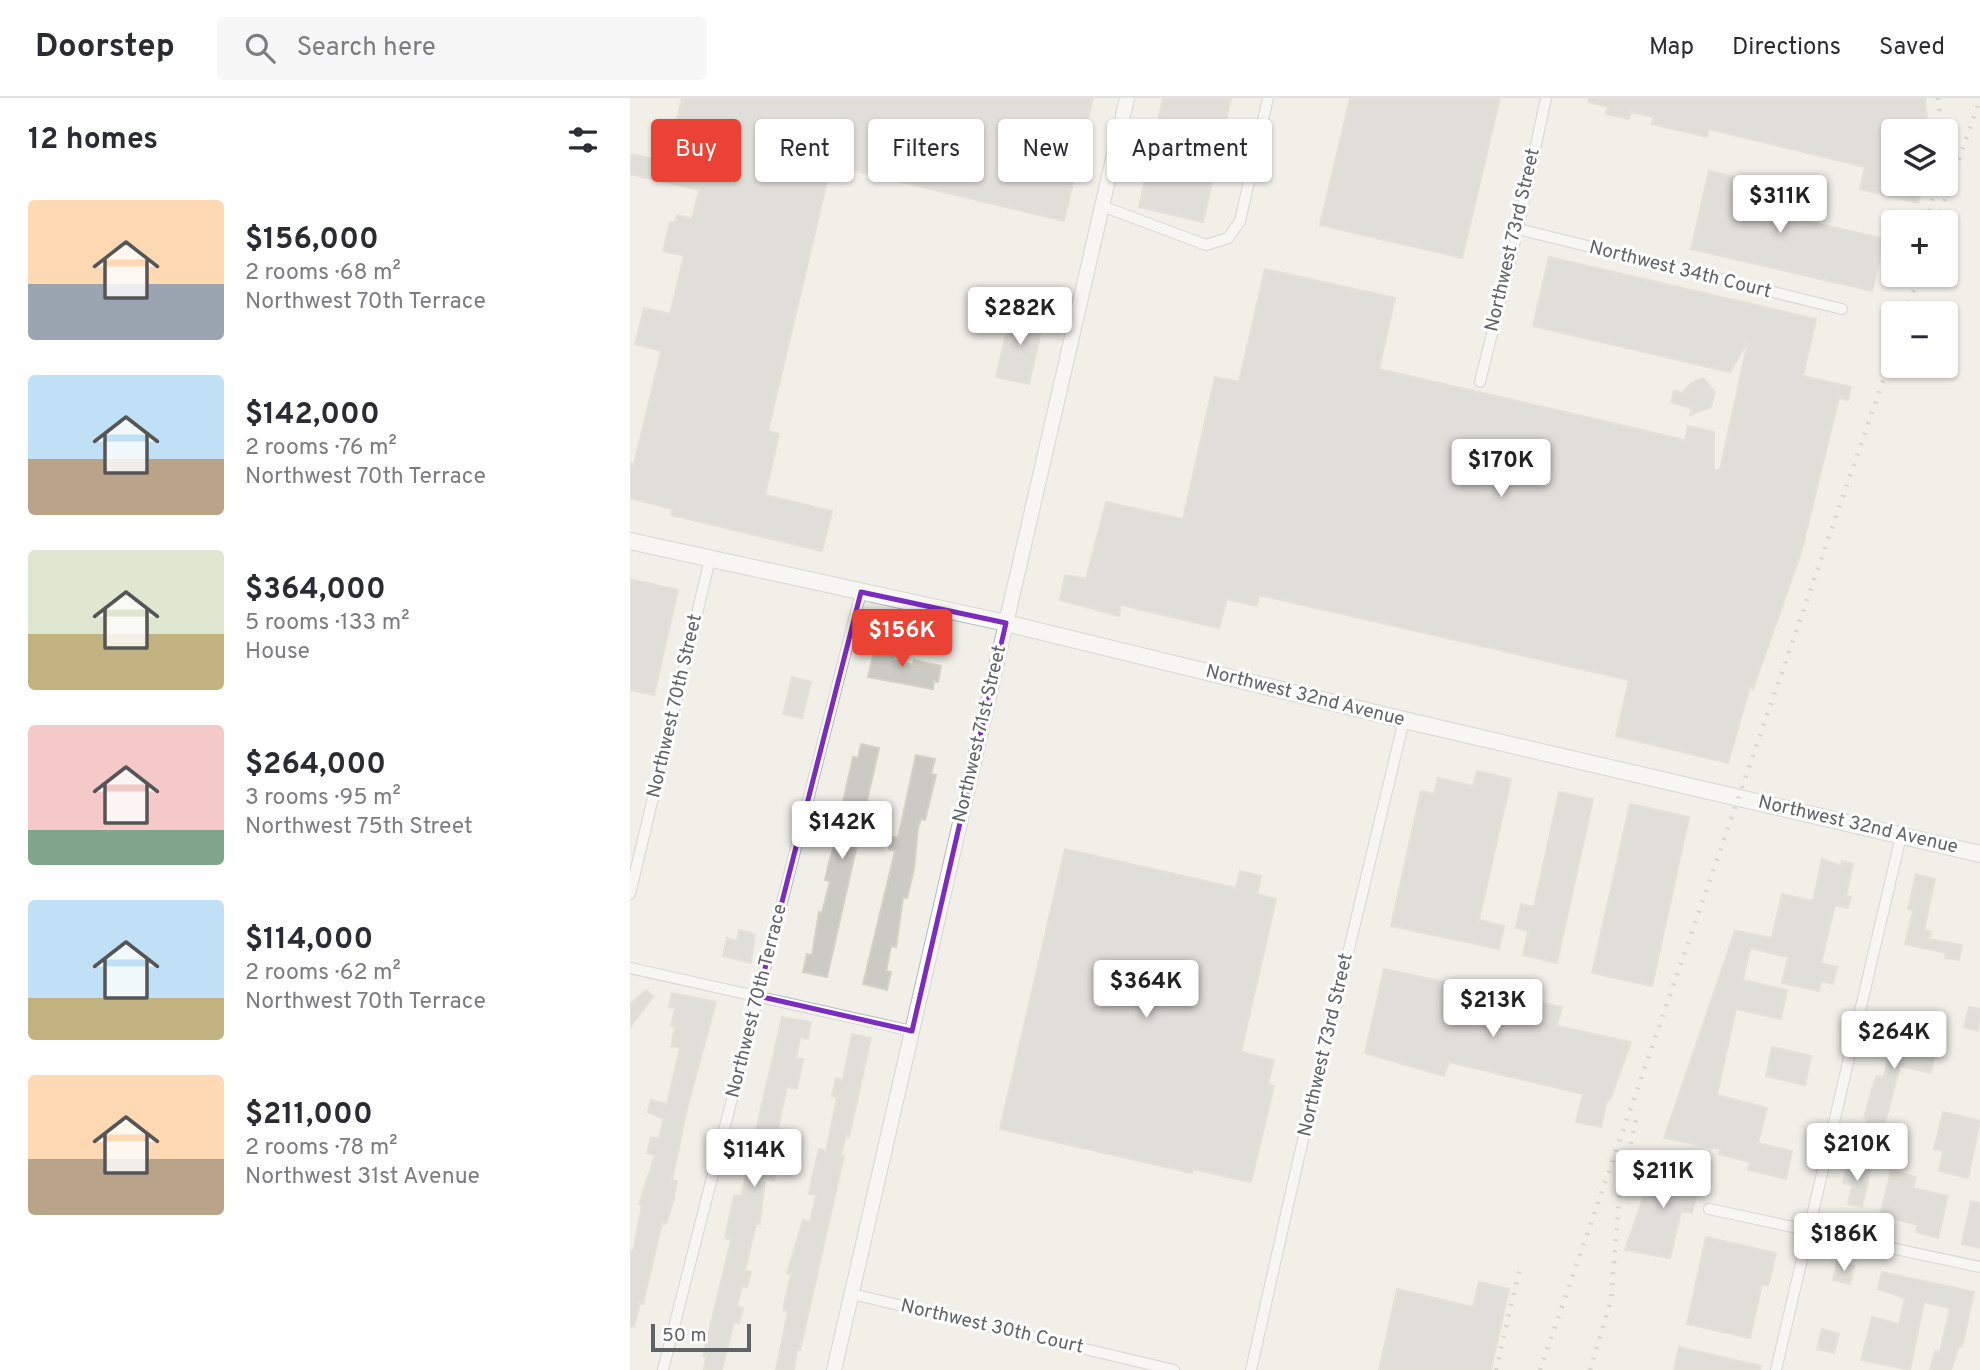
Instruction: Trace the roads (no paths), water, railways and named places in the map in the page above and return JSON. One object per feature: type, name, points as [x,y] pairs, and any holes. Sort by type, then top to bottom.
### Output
[{"type":"main road","name":"Northwest 32nd Avenue","points":[[630,541],[1006,624],[1980,854]]},
{"type":"street","name":"Northwest 71st Street","points":[[834,1370],[1127,98]]},
{"type":"street","points":[[1102,206],[1206,245],[1228,238],[1240,221],[1268,98]]},
{"type":"street","name":"Northwest 73rd Street","points":[[1480,382],[1518,229],[1546,98]]},
{"type":"street","name":"Northwest 34th Court","points":[[1518,229],[1842,309]]},
{"type":"street","name":"Northwest 70th Street","points":[[630,894],[710,559]]},
{"type":"street","name":"Northwest 70th Terrace","points":[[663,1370],[861,592]]},
{"type":"street","name":"Northwest 73rd Street","points":[[1251,1370],[1298,1161],[1404,720]]},
{"type":"street","points":[[1776,1370],[1901,836]]},
{"type":"street","points":[[630,968],[912,1031]]},
{"type":"street","points":[[1709,1209],[1980,1267]]},
{"type":"street","name":"Northwest 30th Court","points":[[852,1294],[1174,1370]]},
{"type":"railway","points":[[1938,98],[1940,119]]},
{"type":"railway","points":[[1941,210],[1980,99]]},
{"type":"railway","points":[[1930,210],[1933,196]]},
{"type":"railway","points":[[1910,301],[1915,287]]},
{"type":"railway","points":[[1540,1370],[1884,378]]},
{"type":"railway","points":[[1590,1370],[1611,1300],[1619,1199],[1636,1120]]},
{"type":"railway","points":[[1496,1370],[1519,1271]]}]
